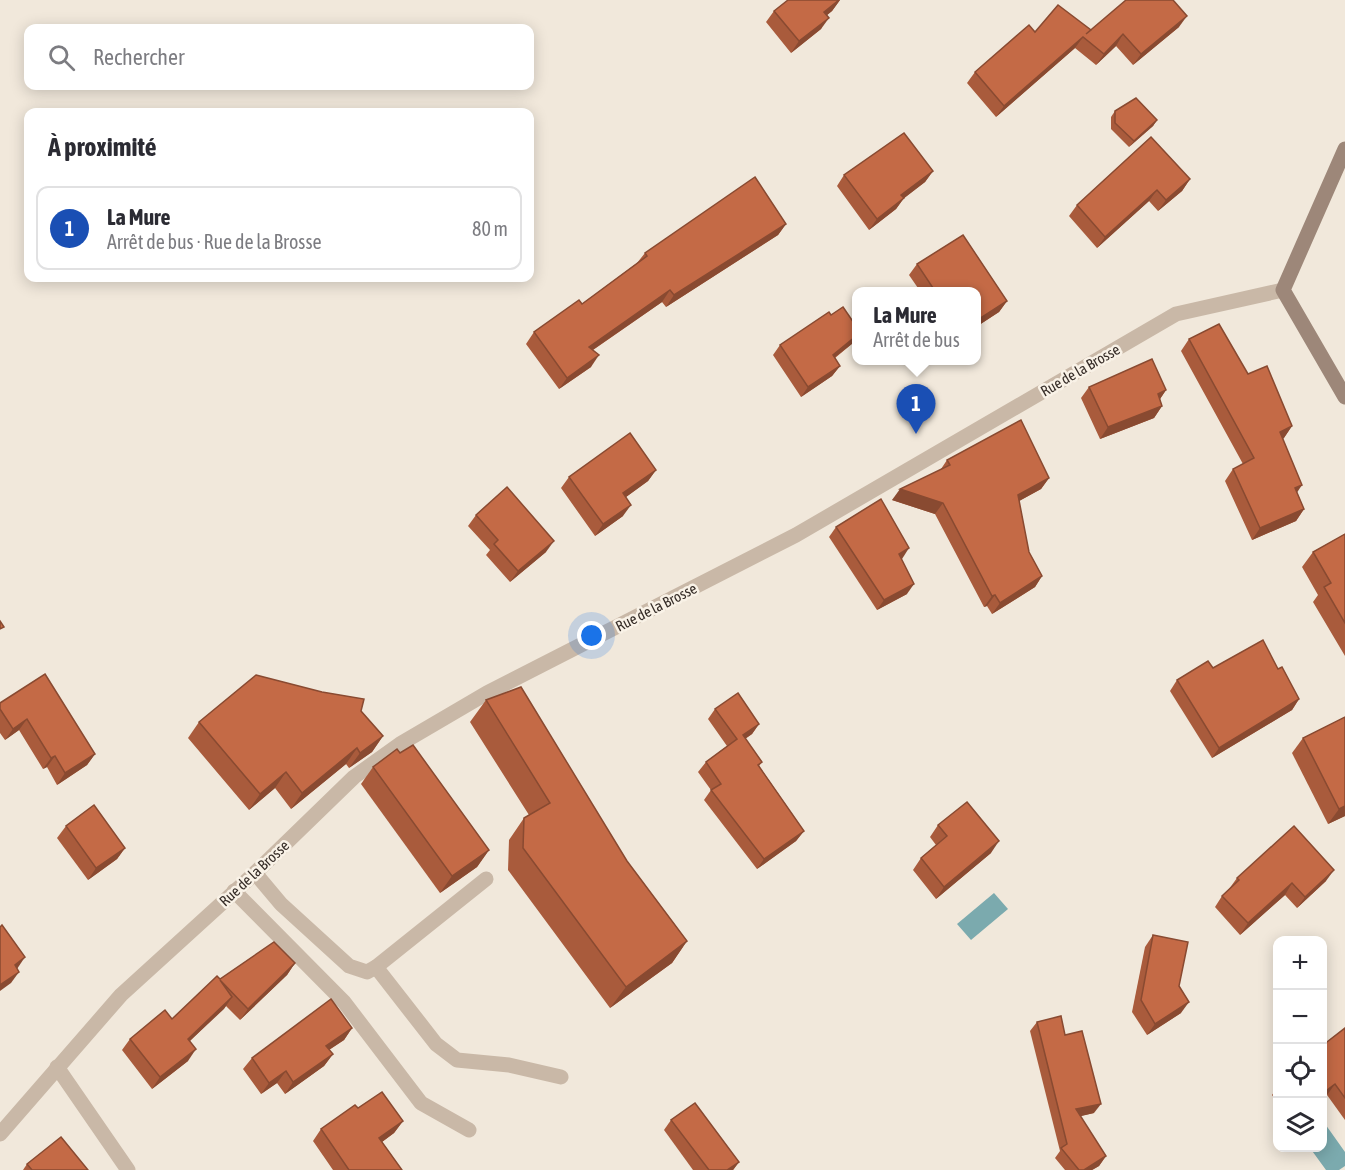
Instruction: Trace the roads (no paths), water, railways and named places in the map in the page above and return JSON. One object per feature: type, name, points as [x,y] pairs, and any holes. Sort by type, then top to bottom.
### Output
[{"type":"main road","points":[[1345,149],[1283,290],[1345,397]]},
{"type":"street","name":"Rue de la Brosse","points":[[0,1134],[121,995],[255,873],[354,777],[400,744],[487,693],[796,535],[1176,314],[1283,290]]},
{"type":"street","points":[[255,873],[281,904],[349,966],[366,972],[376,967],[486,879]]},
{"type":"street","points":[[234,891],[344,1002],[421,1103],[469,1130]]},
{"type":"street","points":[[376,967],[436,1044],[456,1060],[509,1065],[561,1077]]},
{"type":"street","points":[[57,1067],[128,1170]]},
{"type":"water","points":[[994,893],[1008,909],[971,940],[957,924]]},
{"type":"water","points":[[1327,1127],[1345,1152],[1345,1166],[1339,1170],[1326,1170],[1313,1152],[1327,1152]]},
{"type":"place","name":"La Mure","points":[[916,434]]}]
